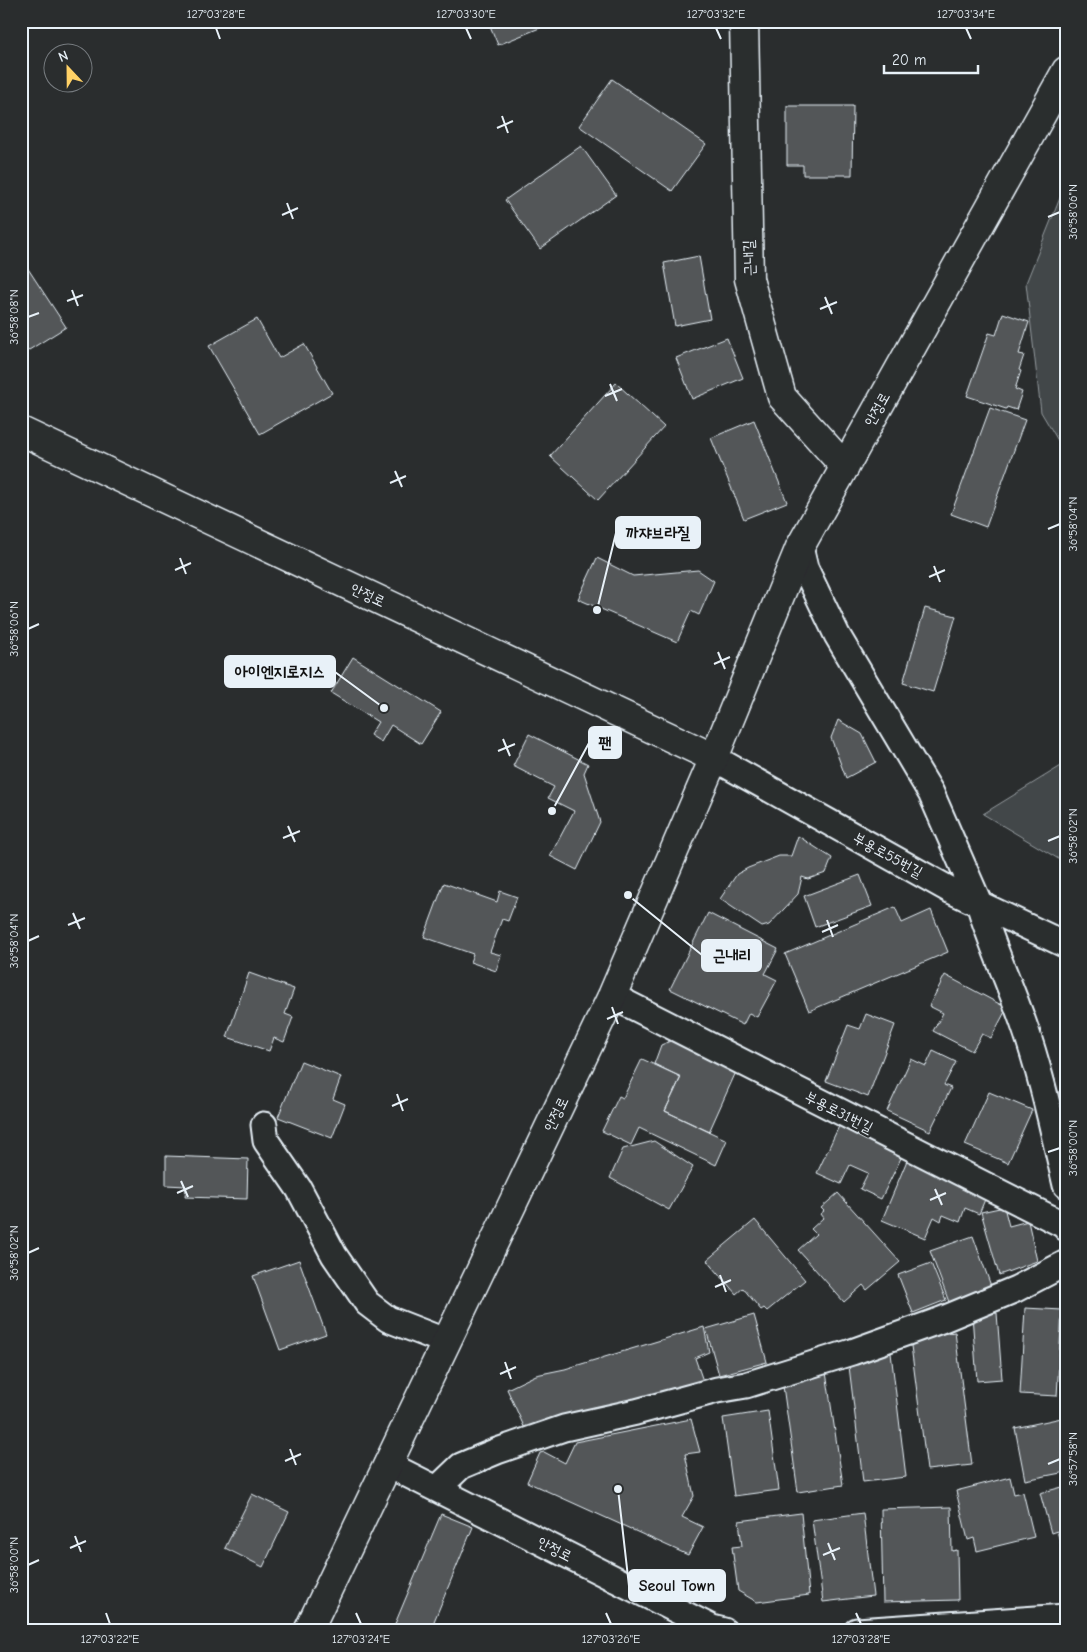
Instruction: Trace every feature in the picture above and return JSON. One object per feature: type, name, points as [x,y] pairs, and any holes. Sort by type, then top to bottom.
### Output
[{"type":"main road","name":"근내길","points":[[744,21],[749,280],[782,397],[845,467]]},
{"type":"main road","name":"안정로","points":[[308,1631],[612,996],[714,758],[800,547],[1066,71]]},
{"type":"main road","name":"안정로","points":[[21,431],[714,758]]},
{"type":"street","points":[[800,547],[805,568],[837,634],[931,793],[979,903],[984,922],[1024,1023],[1038,1071],[1066,1185]]},
{"type":"street","name":"부용로55번길","points":[[714,758],[952,890],[1066,945]]},
{"type":"street","name":"부용로31번길","points":[[612,996],[1065,1225]]},
{"type":"street","points":[[264,1125],[266,1141],[299,1189],[334,1255],[367,1303],[388,1318],[447,1342]]},
{"type":"street","points":[[437,1490],[461,1466],[497,1451],[564,1428],[636,1412],[718,1390],[746,1385],[852,1352],[941,1320],[1008,1292],[1066,1263]]},
{"type":"street","name":"안정로","points":[[388,1464],[712,1628],[724,1631]]},
{"type":"street","points":[[857,1631],[1066,1617]]},
{"type":"shaded area","points":[[1066,183],[1066,454],[1041,412],[1026,283]]},
{"type":"shaded area","points":[[1066,763],[1066,862],[983,814]]},
{"type":"building","points":[[488,21],[546,21],[547,25],[498,45]]},
{"type":"building","points":[[612,79],[706,144],[672,191],[579,126]]},
{"type":"building","points":[[787,106],[853,106],[852,175],[803,175],[803,165],[787,165]]},
{"type":"building","points":[[581,146],[616,195],[540,249],[505,200]]},
{"type":"building","points":[[699,256],[710,319],[675,326],[664,263]]},
{"type":"building","points":[[21,258],[66,327],[21,355]]},
{"type":"building","points":[[1003,313],[1029,322],[1019,354],[1024,355],[1015,389],[1022,392],[1016,410],[1007,407],[1006,409],[967,396],[989,333],[996,335]]},
{"type":"building","points":[[257,319],[279,358],[304,344],[332,393],[260,434],[209,346]]},
{"type":"building","points":[[727,338],[743,378],[692,399],[676,358]]},
{"type":"building","points":[[616,383],[664,427],[598,500],[550,456]]},
{"type":"building","points":[[990,408],[1025,420],[986,527],[951,514]]},
{"type":"building","points":[[754,420],[787,502],[744,519],[711,438]]},
{"type":"building","points":[[597,558],[633,576],[698,570],[714,581],[699,615],[691,611],[677,642],[578,599]]},
{"type":"building","points":[[925,608],[956,616],[933,692],[903,683]]},
{"type":"building","points":[[353,657],[441,712],[421,744],[391,725],[381,742],[370,735],[378,722],[331,693]]},
{"type":"building","points":[[838,720],[862,734],[876,762],[846,778],[831,738]]},
{"type":"building","points":[[529,734],[588,764],[584,773],[600,822],[577,870],[550,856],[574,811],[548,798],[554,787],[513,766]]},
{"type":"building","points":[[798,836],[832,858],[826,873],[808,879],[802,877],[798,894],[769,925],[762,927],[720,899],[737,874],[779,856],[791,856]]},
{"type":"building","points":[[860,875],[872,906],[815,927],[804,896]]},
{"type":"building","points":[[444,883],[497,902],[500,891],[517,897],[508,921],[502,919],[490,952],[501,955],[496,971],[470,962],[473,954],[424,937]]},
{"type":"building","points":[[895,907],[902,923],[931,910],[948,952],[809,1011],[785,954]]},
{"type":"building","points":[[708,913],[778,949],[765,974],[777,980],[757,1017],[749,1013],[743,1025],[670,989]]},
{"type":"building","points":[[249,973],[294,989],[285,1014],[293,1017],[284,1042],[274,1038],[269,1051],[227,1037]]},
{"type":"building","points":[[945,975],[1007,1008],[991,1038],[982,1034],[972,1051],[933,1031],[943,1013],[929,1006]]},
{"type":"building","points":[[866,1014],[895,1025],[868,1097],[826,1081],[848,1025],[860,1029]]},
{"type":"building","points":[[684,1035],[740,1063],[709,1132],[665,1111],[681,1077],[654,1064],[661,1045]]},
{"type":"building","points":[[933,1051],[956,1062],[944,1085],[951,1088],[930,1131],[887,1111],[911,1059],[926,1066]]},
{"type":"building","points":[[642,1059],[681,1077],[665,1111],[727,1140],[716,1165],[639,1128],[631,1145],[602,1131],[619,1096],[623,1098]]},
{"type":"building","points":[[301,1061],[341,1077],[333,1099],[345,1104],[332,1138],[278,1117]]},
{"type":"building","points":[[989,1092],[1032,1110],[1008,1163],[965,1145]]},
{"type":"building","points":[[840,1124],[903,1154],[881,1199],[860,1189],[868,1173],[850,1165],[841,1184],[817,1173]]},
{"type":"building","points":[[654,1141],[693,1167],[669,1210],[610,1178],[623,1149]]},
{"type":"building","points":[[166,1156],[248,1159],[247,1199],[185,1197],[186,1186],[166,1185]]},
{"type":"building","points":[[908,1158],[988,1192],[979,1214],[965,1208],[960,1222],[943,1215],[941,1221],[934,1217],[925,1238],[882,1220]]},
{"type":"building","points":[[838,1193],[900,1262],[867,1290],[863,1285],[844,1302],[798,1250],[816,1234],[811,1229],[823,1218],[820,1214],[824,1211],[821,1208]]},
{"type":"building","points":[[1004,1207],[1009,1226],[1028,1221],[1037,1261],[999,1275],[981,1212]]},
{"type":"building","points":[[755,1220],[805,1280],[767,1311],[764,1308],[761,1310],[743,1288],[736,1294],[707,1260]]},
{"type":"building","points":[[973,1236],[991,1286],[949,1302],[930,1251]]},
{"type":"building","points":[[299,1260],[326,1334],[280,1350],[253,1276]]},
{"type":"building","points":[[931,1263],[946,1300],[913,1313],[898,1275]]},
{"type":"building","points":[[1025,1308],[1062,1310],[1057,1396],[1020,1394]]},
{"type":"building","points":[[997,1313],[1002,1379],[977,1381],[972,1315]]},
{"type":"building","points":[[754,1315],[767,1362],[719,1375],[706,1329]]},
{"type":"building","points":[[704,1327],[709,1352],[695,1358],[703,1381],[526,1431],[507,1389],[536,1375],[565,1369]]},
{"type":"building","points":[[955,1332],[972,1465],[927,1470],[910,1338]]},
{"type":"building","points":[[891,1353],[906,1477],[863,1482],[848,1358]]},
{"type":"building","points":[[826,1372],[843,1485],[798,1492],[782,1379]]},
{"type":"building","points":[[768,1411],[779,1490],[734,1496],[723,1418]]},
{"type":"building","points":[[1066,1417],[1066,1472],[1025,1480],[1015,1428]]},
{"type":"building","points":[[691,1419],[700,1452],[685,1454],[694,1496],[682,1517],[703,1527],[688,1555],[527,1482],[540,1453],[544,1452],[565,1463],[575,1442]]},
{"type":"building","points":[[1010,1477],[1014,1494],[1023,1492],[1034,1537],[977,1551],[974,1538],[968,1540],[956,1491]]},
{"type":"building","points":[[1066,1486],[1066,1563],[1057,1531],[1051,1533],[1040,1493]]},
{"type":"building","points":[[252,1494],[289,1512],[263,1567],[225,1548]]},
{"type":"building","points":[[951,1507],[952,1551],[957,1550],[958,1600],[883,1602],[881,1509]]},
{"type":"building","points":[[801,1513],[809,1595],[757,1602],[738,1591],[732,1547],[742,1546],[739,1521]]},
{"type":"building","points":[[863,1513],[873,1596],[823,1602],[812,1520]]},
{"type":"building","points":[[441,1514],[473,1527],[430,1631],[392,1631]]},
{"type":"place","name":"까쟈브라질","points":[[597,610]]},
{"type":"place","name":"아이엔지로지스","points":[[384,708]]},
{"type":"place","name":"팬","points":[[552,811]]},
{"type":"place","name":"근내리","points":[[628,895]]},
{"type":"place","name":"Seoul Town","points":[[618,1489]]}]
